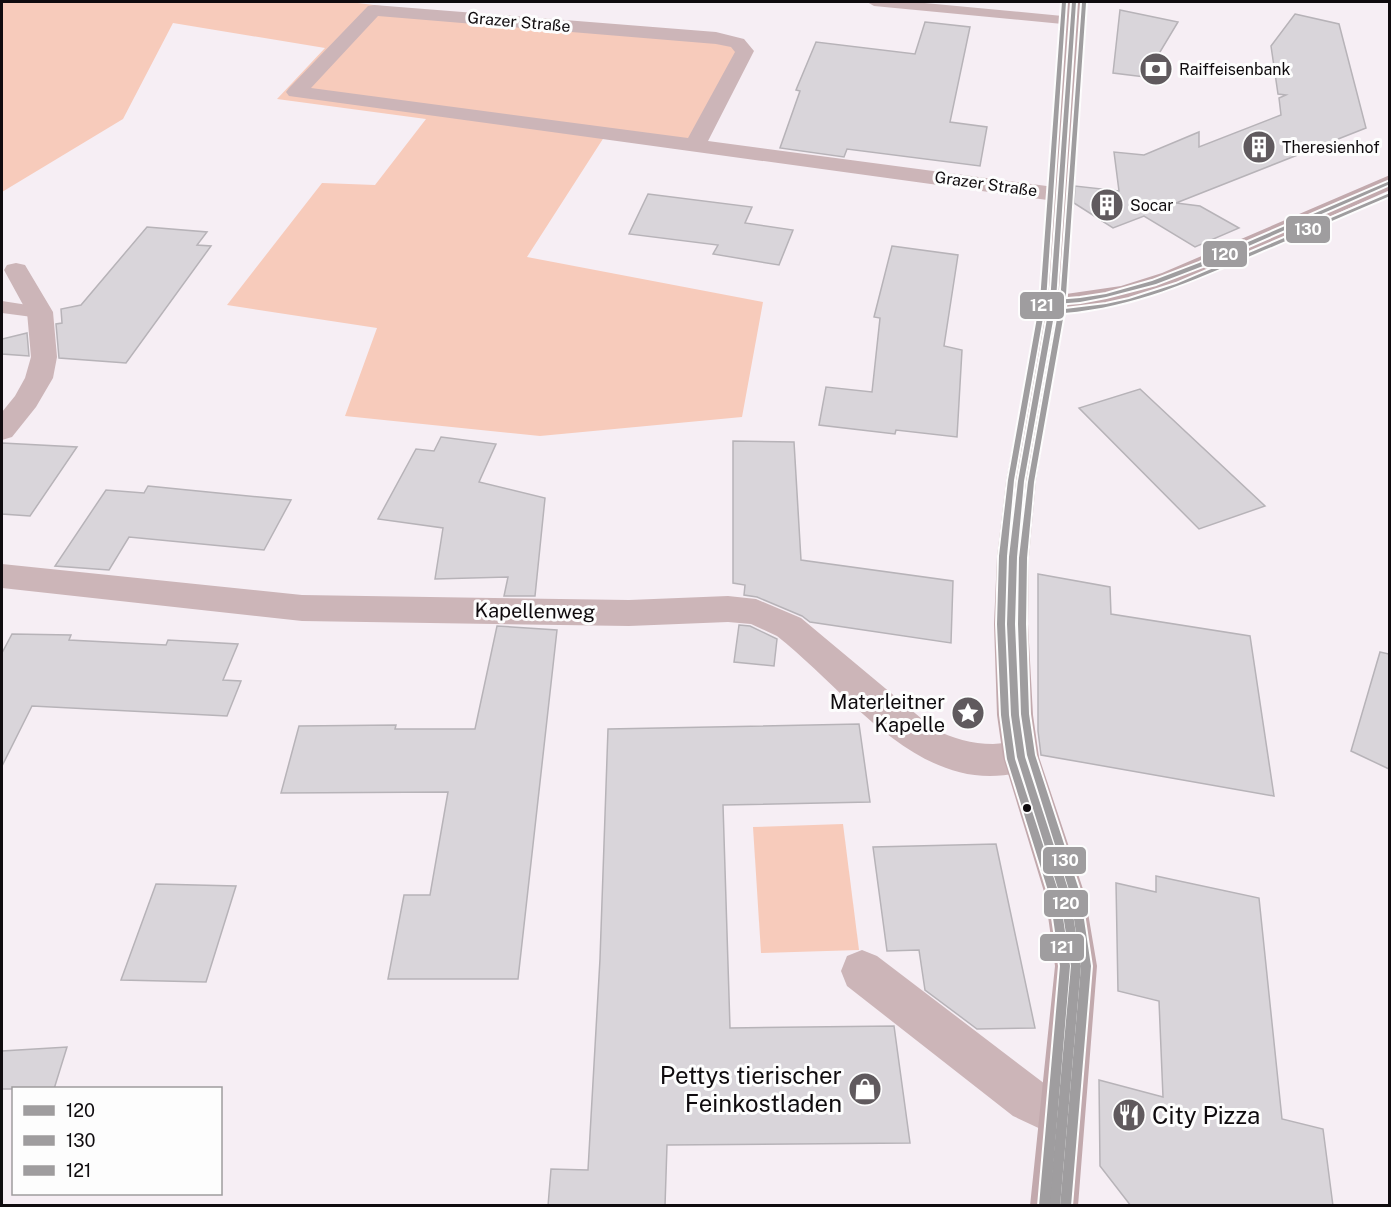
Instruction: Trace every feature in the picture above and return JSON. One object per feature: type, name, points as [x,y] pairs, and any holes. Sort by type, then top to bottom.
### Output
[{"type":"main road","name":"Grazer Straße","points":[[1054,1206],[1076,966],[1065,895],[1029,790],[1021,757],[1015,716],[1012,664],[1013,557],[1021,481],[1053,302],[1074,11]]},
{"type":"main road","points":[[1053,302],[1100,300],[1136,292],[1185,273],[1389,182]]},
{"type":"street","name":"Grazer Straße","points":[[695,145],[746,51],[737,42],[716,38],[374,10],[296,92],[1062,195]]},
{"type":"street","points":[[2,430],[26,401],[39,378],[44,357],[40,312],[16,270]]},
{"type":"street","name":"Kapellenweg","points":[[2,576],[302,608],[629,613],[728,609],[756,612],[789,627],[806,639],[832,666],[921,740],[948,754],[991,760],[1021,757]]},
{"type":"street","points":[[862,971],[1029,1100],[1062,1116]]},
{"type":"lane","name":"Grazer Straße","points":[[874,2],[1074,11]]},
{"type":"lane","points":[[2,307],[40,312]]},
{"type":"shaded area","points":[[2,2],[350,2],[484,19],[732,45],[738,52],[690,141],[608,131],[527,257],[763,302],[742,417],[540,436],[345,416],[377,328],[227,305],[322,183],[375,185],[426,119],[277,99],[325,48],[173,23],[123,119],[2,192]]},
{"type":"shaded area","points":[[843,824],[859,950],[761,953],[753,827]]},
{"type":"building","points":[[1120,10],[1178,22],[1145,77],[1113,73]]},
{"type":"building","points":[[1295,14],[1339,24],[1366,128],[1176,203],[1200,206],[1239,228],[1195,247],[1144,216],[1113,228],[1074,203],[1075,186],[1119,191],[1114,152],[1144,155],[1199,132],[1199,147],[1281,115],[1279,98],[1286,95],[1278,94],[1271,46]]},
{"type":"building","points":[[925,22],[970,27],[950,122],[987,127],[980,166],[847,149],[844,157],[780,148],[800,91],[796,90],[816,42],[915,54]]},
{"type":"building","points":[[648,194],[752,207],[745,223],[793,230],[779,265],[713,254],[718,245],[629,234]]},
{"type":"building","points":[[147,227],[207,232],[197,245],[211,246],[126,363],[59,358],[56,324],[62,323],[61,309],[81,305]]},
{"type":"building","points":[[892,246],[958,255],[944,346],[962,350],[957,437],[896,430],[895,434],[819,425],[826,387],[872,392],[880,318],[874,317]]},
{"type":"building","points":[[27,333],[29,356],[2,354],[2,339]]},
{"type":"building","points":[[1140,389],[1265,506],[1199,529],[1079,408]]},
{"type":"building","points":[[441,437],[496,444],[479,482],[545,498],[535,596],[504,596],[508,577],[435,579],[443,528],[378,519],[416,449],[434,451]]},
{"type":"building","points":[[733,441],[794,442],[801,560],[953,581],[951,643],[810,622],[802,616],[757,597],[744,595],[745,585],[733,583]]},
{"type":"building","points":[[2,443],[77,447],[30,516],[2,514]]},
{"type":"building","points":[[148,486],[291,500],[264,550],[129,537],[109,570],[55,566],[106,490],[144,493]]},
{"type":"building","points":[[1038,574],[1110,587],[1111,614],[1250,636],[1274,796],[1041,755],[1038,731]]},
{"type":"building","points":[[739,625],[750,626],[777,639],[774,666],[734,662]]},
{"type":"building","points":[[497,626],[557,630],[518,979],[388,979],[404,895],[430,895],[448,792],[281,793],[299,726],[396,725],[395,729],[475,729]]},
{"type":"building","points":[[12,634],[71,635],[69,640],[166,645],[168,640],[238,644],[223,680],[241,681],[227,716],[32,706],[2,766],[2,653]]},
{"type":"building","points":[[1380,652],[1389,654],[1389,769],[1351,751]]},
{"type":"building","points":[[859,724],[870,802],[723,805],[730,1028],[894,1026],[910,1143],[667,1145],[665,1206],[548,1206],[551,1169],[588,1170],[600,959],[608,729]]},
{"type":"building","points":[[996,844],[1035,1028],[977,1029],[925,990],[919,950],[887,951],[873,847]]},
{"type":"building","points":[[1156,876],[1259,898],[1282,1119],[1323,1129],[1333,1206],[1131,1206],[1100,1166],[1099,1080],[1163,1097],[1159,1001],[1118,991],[1116,883],[1156,892]]},
{"type":"building","points":[[156,884],[236,886],[206,982],[121,980]]},
{"type":"building","points":[[67,1047],[55,1087],[2,1089],[2,1051]]},
{"type":"transit line","name":"121","points":[[1044,1205],[1065,966],[1055,897],[1011,759],[1005,715],[1001,624],[1003,556],[1011,480],[1043,301],[1064,2]]},
{"type":"transit line","name":"120","points":[[1054,1206],[1076,966],[1065,895],[1021,757],[1015,715],[1011,624],[1013,557],[1021,481],[1053,302],[1074,2]]},
{"type":"transit line","name":"130","points":[[1065,1206],[1086,966],[1075,893],[1031,755],[1025,714],[1022,624],[1023,558],[1031,482],[1063,303],[1084,3]]},
{"type":"transit line","name":"120","points":[[1053,302],[1106,296],[1154,283],[1390,182]]},
{"type":"transit line","name":"130","points":[[1053,312],[1106,306],[1178,285],[1390,194]]},
{"type":"place","name":"Raiffeisenbank","points":[[1156,69]]},
{"type":"place","name":"Theresienhof","points":[[1259,147]]},
{"type":"place","name":"Socar","points":[[1107,205]]},
{"type":"place","name":"Materleitner Kapelle","points":[[968,713]]},
{"type":"place","name":"Pettys tierischer Feinkostladen","points":[[865,1089]]},
{"type":"place","name":"City Pizza","points":[[1129,1115]]}]
